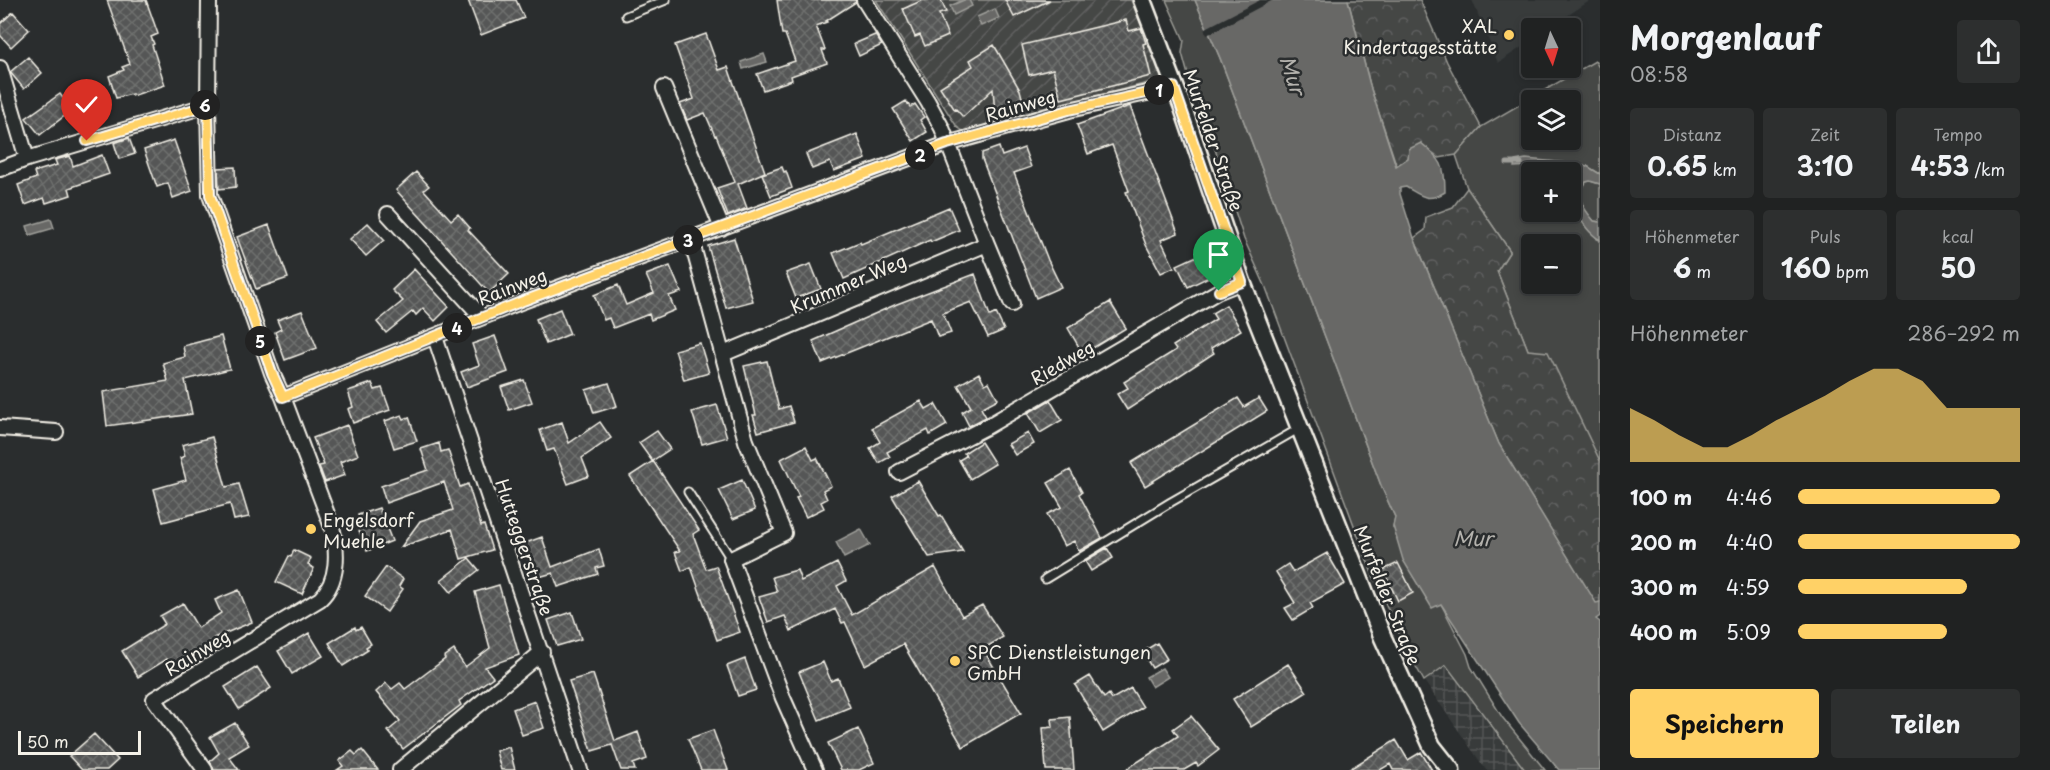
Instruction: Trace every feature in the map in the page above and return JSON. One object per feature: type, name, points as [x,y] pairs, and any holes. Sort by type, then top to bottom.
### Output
[{"type":"street","name":"Rainweg","points":[[205,770],[154,699],[320,599],[333,580],[336,567],[333,534],[272,373],[210,195],[209,0]]},
{"type":"street","points":[[864,0],[942,128],[1012,304]]},
{"type":"street","name":"Murfelder Straße","points":[[1142,0],[1242,282],[1383,638],[1432,746],[1451,770]]},
{"type":"street","points":[[0,68],[27,159]]},
{"type":"street","name":"Rainweg","points":[[283,397],[482,317],[947,144],[1069,110],[1174,87]]},
{"type":"street","points":[[664,88],[722,228]]},
{"type":"street","points":[[0,169],[208,105]]},
{"type":"street","points":[[388,214],[482,317]]},
{"type":"street","points":[[691,239],[746,441],[784,533],[731,559],[783,698],[815,770]]},
{"type":"street","name":"Krummer Weg","points":[[723,354],[987,244]]},
{"type":"street","name":"Riedweg","points":[[899,472],[988,426],[1217,292],[1242,282]]},
{"type":"street","name":"Hutteggerstraße","points":[[435,337],[580,770]]},
{"type":"street","points":[[0,429],[56,432]]},
{"type":"street","points":[[399,770],[542,652]]},
{"type":"lane","points":[[626,16],[666,0]]},
{"type":"lane","points":[[1046,579],[1170,502],[1300,428]]},
{"type":"lane","points":[[688,492],[731,559]]},
{"type":"shaded area","name":"XAL Kindertagesstätte","points":[[1472,0],[1591,0],[1564,18],[1521,18],[1521,48],[1498,63]]},
{"type":"shaded area","points":[[1445,664],[1525,770],[1486,770],[1424,681]]},
{"type":"green space","points":[[876,0],[1131,0],[1163,79],[963,131],[957,127]]},
{"type":"green space","points":[[1166,0],[1195,0],[1220,58],[1382,488],[1395,517],[1393,527],[1441,604],[1467,654],[1471,667],[1502,717],[1545,770],[1525,770],[1446,665],[1424,681],[1403,643],[1371,571],[1266,288],[1244,239],[1205,118],[1191,86],[1182,53],[1184,40]]},
{"type":"green space","points":[[1348,0],[1420,0],[1447,62],[1481,127],[1456,155],[1439,158],[1421,143],[1397,167],[1371,89]]},
{"type":"green space","points":[[1595,61],[1600,69],[1600,174],[1587,166],[1581,178],[1581,162],[1521,162],[1521,222],[1581,222],[1581,207],[1597,239],[1600,240],[1600,461],[1528,350],[1497,271],[1510,251],[1467,188],[1456,155],[1481,127],[1521,104],[1521,150],[1581,150],[1581,90],[1545,90],[1566,78],[1581,78],[1581,69]]},
{"type":"green space","points":[[1586,182],[1600,184],[1600,222],[1594,221],[1582,203],[1581,193]]},
{"type":"green space","points":[[1467,188],[1510,251],[1497,271],[1528,350],[1548,352],[1600,461],[1600,602],[1596,604],[1499,444],[1414,238],[1425,230],[1426,217],[1453,207]]},
{"type":"water","points":[[969,0],[972,6],[954,15],[950,6]]},
{"type":"water","name":"Mur","points":[[1195,0],[1348,0],[1371,89],[1396,166],[1408,158],[1409,149],[1421,143],[1434,154],[1441,164],[1445,192],[1429,198],[1406,187],[1400,188],[1400,194],[1414,238],[1499,444],[1596,603],[1600,602],[1600,616],[1596,619],[1600,622],[1600,770],[1559,770],[1519,723],[1441,604],[1432,608],[1403,560],[1393,526],[1395,517],[1382,488],[1220,58]]},
{"type":"water","points":[[995,9],[999,18],[981,26],[977,17]]},
{"type":"water","points":[[764,54],[767,62],[743,69],[741,62]]},
{"type":"water","points":[[1526,159],[1558,162],[1521,162],[1521,167],[1514,167],[1515,161]]},
{"type":"water","points":[[1581,164],[1600,174],[1600,184],[1586,182],[1581,193]]},
{"type":"water","points":[[1581,198],[1590,216],[1594,221],[1600,222],[1600,240],[1581,220]]},
{"type":"water","points":[[51,219],[54,228],[30,235],[27,226]]},
{"type":"water","points":[[861,529],[870,545],[844,558],[836,542]]},
{"type":"water","points":[[1162,668],[1168,677],[1152,687],[1146,677]]},
{"type":"pier","points":[[1260,0],[1273,0],[1207,35],[1204,29]]},
{"type":"building","points":[[107,0],[146,0],[158,34],[151,37],[154,44],[152,45],[165,85],[132,96],[132,94],[116,98],[109,76],[124,70],[122,67],[130,64]]},
{"type":"building","points":[[468,0],[516,0],[524,18],[481,35]]},
{"type":"building","points":[[777,0],[855,0],[856,2],[827,22],[816,26],[827,63],[791,76],[792,80],[763,90],[757,74],[795,61],[785,34],[782,34]]},
{"type":"building","points":[[923,0],[941,0],[946,12],[939,14],[948,36],[925,46],[920,35],[915,37],[903,9]]},
{"type":"building","points":[[1005,0],[1050,0],[1014,17]]},
{"type":"building","points":[[13,12],[29,30],[11,47],[0,35],[0,24]]},
{"type":"building","points":[[1126,20],[1129,31],[1141,28],[1146,43],[1143,44],[1151,76],[1061,99],[1053,69],[1029,75],[1022,45]]},
{"type":"building","points":[[706,34],[719,70],[728,67],[765,172],[738,184],[747,208],[728,216],[717,188],[735,182],[716,135],[705,113],[687,120],[680,104],[694,99],[675,45]]},
{"type":"building","points":[[875,35],[882,45],[859,56],[854,44]]},
{"type":"building","points":[[994,45],[1020,90],[1024,105],[995,114],[993,89],[963,117],[955,110],[940,87],[973,66],[970,60]]},
{"type":"building","points":[[28,57],[42,73],[24,89],[10,72]]},
{"type":"building","points":[[60,94],[72,110],[40,135],[26,118]]},
{"type":"building","points":[[906,101],[910,107],[915,104],[924,117],[920,120],[927,132],[913,141],[893,109]]},
{"type":"building","points":[[1130,106],[1178,233],[1161,240],[1174,267],[1161,273],[1146,245],[1126,192],[1129,191],[1112,145],[1088,154],[1077,125]]},
{"type":"building","points":[[857,134],[866,159],[834,171],[830,162],[812,169],[806,154]]},
{"type":"building","points":[[129,138],[135,154],[119,159],[114,143]]},
{"type":"building","points":[[174,140],[192,191],[173,198],[168,183],[157,187],[144,150]]},
{"type":"building","points":[[999,147],[1002,156],[1024,148],[1031,167],[1014,173],[1061,287],[1036,298],[982,159],[982,153]]},
{"type":"building","points":[[102,155],[109,174],[69,188],[71,195],[46,203],[44,198],[25,205],[18,185],[36,178],[34,172],[57,165],[55,160],[70,156],[73,166]]},
{"type":"building","points":[[235,167],[236,187],[219,189],[218,168]]},
{"type":"building","points":[[782,167],[784,172],[786,171],[792,188],[771,196],[762,174]]},
{"type":"building","points":[[416,172],[429,186],[424,190],[451,220],[458,214],[470,228],[468,230],[509,274],[489,293],[396,190]]},
{"type":"building","points":[[949,207],[959,230],[931,242],[930,240],[844,279],[833,253],[860,242],[861,244]]},
{"type":"building","points":[[368,223],[384,240],[366,256],[350,239]]},
{"type":"building","points":[[269,225],[288,278],[256,289],[237,237]]},
{"type":"building","points":[[734,238],[753,301],[726,308],[708,246]]},
{"type":"building","points":[[1199,255],[1209,277],[1188,287],[1177,265]]},
{"type":"building","points":[[811,264],[821,289],[796,298],[786,273]]},
{"type":"building","points":[[670,266],[681,292],[669,296],[675,310],[651,320],[649,314],[613,328],[609,318],[604,320],[594,295],[618,285],[626,305],[654,293],[646,275]]},
{"type":"building","points":[[414,269],[449,307],[435,321],[423,308],[416,315],[413,311],[386,333],[377,322],[403,301],[392,290]]},
{"type":"building","points":[[975,274],[990,316],[996,313],[1004,330],[988,337],[971,302],[943,313],[951,333],[938,337],[931,319],[822,363],[813,341],[897,304]]},
{"type":"building","points":[[1110,302],[1126,328],[1083,354],[1068,328]]},
{"type":"building","points":[[1226,305],[1241,330],[1211,348],[1214,353],[1127,410],[1117,394],[1128,388],[1124,382],[1176,350],[1173,346],[1216,319],[1212,313]]},
{"type":"building","points":[[560,309],[570,334],[546,344],[536,319]]},
{"type":"building","points":[[302,311],[317,348],[285,360],[275,332],[281,329],[277,320]]},
{"type":"building","points":[[221,336],[230,369],[185,380],[192,414],[107,426],[103,392],[168,381],[163,363],[185,357],[183,346]]},
{"type":"building","points":[[495,336],[508,372],[467,387],[461,372],[479,365],[472,344]]},
{"type":"building","points":[[700,343],[709,373],[684,380],[675,350]]},
{"type":"building","points":[[767,361],[779,409],[789,406],[794,422],[758,432],[744,366]]},
{"type":"building","points":[[979,373],[985,384],[989,382],[998,399],[981,408],[986,417],[969,426],[962,412],[971,407],[958,385]]},
{"type":"building","points":[[524,380],[532,402],[509,410],[501,387]]},
{"type":"building","points":[[372,383],[375,390],[382,388],[390,410],[353,423],[348,409],[353,407],[348,391]]},
{"type":"building","points":[[609,383],[617,406],[594,413],[586,390]]},
{"type":"building","points":[[1238,398],[1244,407],[1259,398],[1267,411],[1145,486],[1131,463]]},
{"type":"building","points":[[1050,400],[1062,420],[1040,433],[1028,413]]},
{"type":"building","points":[[921,401],[926,409],[935,404],[947,425],[930,435],[928,430],[887,452],[890,457],[879,463],[870,448],[880,442],[872,428]]},
{"type":"building","points":[[717,405],[727,437],[702,444],[692,412]]},
{"type":"building","points":[[402,415],[404,419],[409,417],[417,441],[394,448],[385,421]]},
{"type":"building","points":[[562,422],[569,443],[600,422],[611,438],[582,458],[589,476],[568,484],[554,449],[547,451],[540,430]]},
{"type":"building","points":[[347,425],[358,455],[340,462],[345,475],[325,482],[319,466],[324,465],[313,438]]},
{"type":"building","points":[[657,431],[670,449],[652,461],[639,443]]},
{"type":"building","points":[[1028,433],[1034,444],[1015,455],[1008,444]]},
{"type":"building","points":[[212,437],[226,487],[239,484],[249,517],[234,520],[230,504],[163,522],[154,489],[186,480],[180,458],[185,456],[182,445]]},
{"type":"building","points":[[981,442],[995,464],[970,479],[959,460],[966,456],[964,453]]},
{"type":"building","points":[[439,443],[441,452],[448,450],[460,487],[468,484],[481,526],[484,525],[492,550],[461,559],[452,529],[401,547],[420,521],[453,510],[444,482],[386,503],[381,486],[428,470],[421,449]]},
{"type":"building","points":[[806,446],[813,460],[817,458],[831,486],[823,490],[827,499],[821,502],[824,508],[806,517],[781,459]]},
{"type":"building","points":[[653,461],[699,530],[693,534],[706,569],[716,566],[740,632],[717,640],[691,567],[682,571],[675,552],[680,551],[630,476]]},
{"type":"building","points":[[1070,470],[1082,492],[1079,494],[1102,538],[1079,551],[1074,541],[1064,546],[1047,514],[1062,507],[1048,483]]},
{"type":"building","points":[[742,480],[755,510],[733,519],[719,490]]},
{"type":"building","points":[[918,481],[963,552],[929,557],[892,496]]},
{"type":"building","points":[[379,508],[392,541],[367,551],[356,523],[360,521],[358,515]]},
{"type":"building","points":[[542,537],[552,567],[599,549],[604,566],[596,568],[598,574],[558,587],[553,573],[535,578],[523,544]]},
{"type":"building","points":[[1107,548],[1113,558],[1091,571],[1085,561]]},
{"type":"building","points":[[294,550],[311,558],[308,565],[314,568],[302,594],[276,582]]},
{"type":"building","points":[[1327,553],[1345,584],[1310,603],[1313,608],[1293,620],[1285,608],[1295,603],[1276,572],[1288,564],[1293,572]]},
{"type":"building","points":[[469,558],[479,570],[451,592],[441,580]]},
{"type":"building","points":[[837,563],[846,581],[837,586],[852,615],[935,567],[962,616],[982,605],[1003,637],[983,649],[1021,713],[963,747],[903,644],[865,665],[845,622],[842,623],[835,609],[791,631],[785,616],[768,622],[759,597],[777,592],[772,577],[797,570],[801,581]]},
{"type":"building","points":[[1398,563],[1413,593],[1398,601],[1383,570]]},
{"type":"building","points":[[386,567],[403,579],[399,586],[403,589],[387,612],[365,596]]},
{"type":"building","points":[[499,585],[519,655],[485,667],[493,677],[459,701],[461,705],[403,749],[388,731],[400,721],[376,692],[386,683],[392,689],[400,683],[405,689],[454,650],[465,667],[490,648],[475,592]]},
{"type":"building","points":[[239,590],[252,622],[214,638],[215,640],[171,666],[167,659],[138,677],[122,651],[165,624],[160,616],[183,603],[198,628],[221,613],[215,600]]},
{"type":"building","points":[[572,612],[581,639],[557,646],[548,620]]},
{"type":"building","points":[[355,627],[356,630],[361,627],[371,644],[366,647],[368,650],[343,666],[329,643]]},
{"type":"building","points":[[309,633],[323,656],[292,674],[278,651]]},
{"type":"building","points":[[1157,643],[1167,659],[1152,668],[1142,652]]},
{"type":"building","points":[[745,659],[756,690],[738,696],[727,666]]},
{"type":"building","points":[[823,662],[831,681],[838,678],[850,707],[819,720],[799,672]]},
{"type":"building","points":[[1288,664],[1307,692],[1251,727],[1233,699]]},
{"type":"building","points":[[257,667],[271,688],[239,709],[225,687]]},
{"type":"building","points":[[593,674],[615,741],[638,732],[647,759],[633,764],[635,770],[621,770],[612,745],[592,751],[569,681]]},
{"type":"building","points":[[1090,676],[1104,698],[1109,694],[1112,699],[1131,688],[1143,707],[1103,732],[1075,685]]},
{"type":"building","points":[[535,701],[544,728],[522,735],[513,709]]},
{"type":"building","points":[[1191,716],[1219,750],[1198,766],[1196,763],[1184,770],[1125,770],[1178,736],[1173,729]]},
{"type":"building","points":[[1070,717],[1074,770],[1046,770],[1043,728],[1053,727],[1052,719]]},
{"type":"building","points":[[235,723],[249,745],[229,757],[239,770],[214,770],[210,761],[219,753],[210,737]]},
{"type":"building","points":[[858,729],[874,763],[859,770],[841,770],[828,743]]},
{"type":"building","points":[[713,730],[728,770],[701,770],[688,739]]},
{"type":"building","points":[[94,734],[118,760],[107,770],[82,770],[69,756]]},
{"type":"building","points":[[1396,740],[1408,760],[1421,752],[1432,770],[1393,770],[1390,764],[1380,770],[1348,770]]},
{"type":"building","points":[[509,747],[515,770],[501,770],[496,751]]},
{"type":"building","points":[[362,750],[378,770],[337,770],[343,766],[339,761],[352,751],[356,755]]},
{"type":"waterway","points":[[1507,163],[1521,163]]},
{"type":"place","name":"XAL Kindertagesstätte","points":[[1509,35]]},
{"type":"place","name":"Engelsdorf Muehle","points":[[311,529]]},
{"type":"place","name":"SPC Dienstleistungen GmbH","points":[[955,661]]},
{"type":"route","points":[[87,141],[208,105],[210,195],[272,373],[283,397],[523,301],[947,144],[1069,110],[1174,87],[1242,282],[1219,291]]}]
